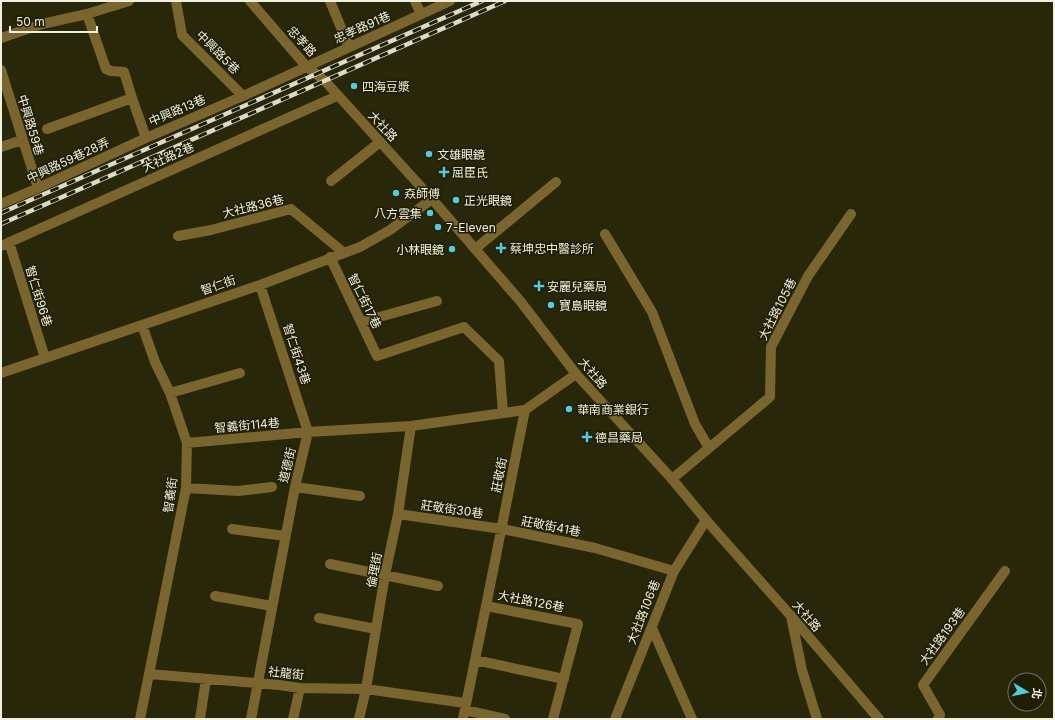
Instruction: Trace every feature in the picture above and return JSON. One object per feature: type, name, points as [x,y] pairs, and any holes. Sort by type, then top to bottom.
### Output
[{"type":"street","points":[[1,38],[42,24],[87,14],[130,1]]},
{"type":"street","name":"中興路5巷","points":[[176,1],[182,35],[244,96]]},
{"type":"street","name":"忠孝路","points":[[250,1],[306,66],[325,81],[337,96]]},
{"type":"street","points":[[330,1],[348,47]]},
{"type":"street","points":[[415,1],[421,14]]},
{"type":"street","name":"忠孝路91巷","points":[[306,66],[450,1]]},
{"type":"street","name":"中興路13巷","points":[[87,14],[106,69],[124,72],[146,138],[244,96],[306,66]]},
{"type":"street","name":"中興路59巷","points":[[1,70],[38,188]]},
{"type":"street","name":"大社路","points":[[337,96],[432,199],[521,302],[576,374],[672,479],[879,719]]},
{"type":"street","name":"大社路2巷","points":[[5,244],[337,96]]},
{"type":"street","points":[[46,129],[132,98]]},
{"type":"street","name":"中興路59巷28弄","points":[[1,204],[146,138]]},
{"type":"street","points":[[1,147],[22,140]]},
{"type":"street","points":[[331,181],[380,142]]},
{"type":"street","points":[[475,249],[556,182]]},
{"type":"street","name":"智仁街","points":[[1,373],[260,285],[360,246],[390,230],[432,199]]},
{"type":"street","name":"大社路36巷","points":[[178,236],[211,230],[291,209],[343,252]]},
{"type":"street","name":"大社路105巷","points":[[672,479],[770,397],[772,347],[808,276],[851,214]]},
{"type":"street","points":[[604,234],[652,312],[695,424],[709,448]]},
{"type":"street","name":"智仁街96巷","points":[[5,244],[45,358]]},
{"type":"street","name":"智仁街17巷","points":[[330,258],[377,356],[464,327],[499,361],[503,413]]},
{"type":"street","name":"智仁街43巷","points":[[260,285],[308,432]]},
{"type":"street","points":[[361,322],[437,301]]},
{"type":"street","name":"智義街","points":[[142,325],[155,362],[170,392],[187,443],[186,488],[149,674]]},
{"type":"street","points":[[170,392],[240,373]]},
{"type":"street","points":[[308,432],[411,426],[525,410],[576,374]]},
{"type":"street","name":"莊敬街","points":[[486,606],[525,410]]},
{"type":"street","name":"倫理街","points":[[359,719],[366,689],[385,575],[398,514],[411,426]]},
{"type":"street","name":"智義街114巷","points":[[187,443],[308,432]]},
{"type":"street","name":"道德街","points":[[251,719],[256,683],[285,536],[308,432]]},
{"type":"street","points":[[186,488],[238,491],[272,487]]},
{"type":"street","points":[[295,487],[360,496]]},
{"type":"street","name":"莊敬街30巷","points":[[398,514],[502,529]]},
{"type":"street","name":"大社路106巷","points":[[615,719],[642,648],[652,628],[674,571],[706,520]]},
{"type":"street","points":[[232,529],[285,536]]},
{"type":"street","name":"莊敬街41巷","points":[[502,529],[595,548],[674,571]]},
{"type":"street","points":[[330,564],[438,586]]},
{"type":"street","name":"大社路193巷","points":[[938,719],[940,716],[922,685],[1005,571]]},
{"type":"street","points":[[215,596],[272,606]]},
{"type":"street","name":"大社路126巷","points":[[464,711],[486,606],[578,624],[564,679]]},
{"type":"street","points":[[791,616],[802,670],[817,719]]},
{"type":"street","points":[[319,618],[376,629]]},
{"type":"street","points":[[652,628],[692,719]]},
{"type":"street","points":[[475,660],[564,679],[554,719]]},
{"type":"street","points":[[140,719],[149,674]]},
{"type":"street","name":"社龍街","points":[[149,674],[300,688],[366,689],[464,711]]},
{"type":"street","points":[[200,719],[206,679]]},
{"type":"street","points":[[293,719],[300,688]]},
{"type":"street","points":[[464,711],[505,719]]},
{"type":"railway","points":[[1,213],[482,1]]},
{"type":"railway","points":[[1,224],[505,1]]},
{"type":"place","name":"四海豆漿","points":[[354,86]]},
{"type":"place","name":"文雄眼鏡","points":[[429,154]]},
{"type":"place","name":"屈臣氏","points":[[444,172]]},
{"type":"place","name":"𡘙師傅","points":[[396,193]]},
{"type":"place","name":"正光眼鏡","points":[[456,200]]},
{"type":"place","name":"八方雲集","points":[[430,213]]},
{"type":"place","name":"7-Eleven","points":[[438,227]]},
{"type":"place","name":"蔡坤忠中醫診所","points":[[501,248]]},
{"type":"place","name":"小林眼鏡","points":[[452,249]]},
{"type":"place","name":"安麗兒藥局","points":[[539,286]]},
{"type":"place","name":"寶島眼鏡","points":[[551,305]]},
{"type":"place","name":"華南商業銀行","points":[[569,409]]},
{"type":"place","name":"德昌藥局","points":[[587,437]]}]
